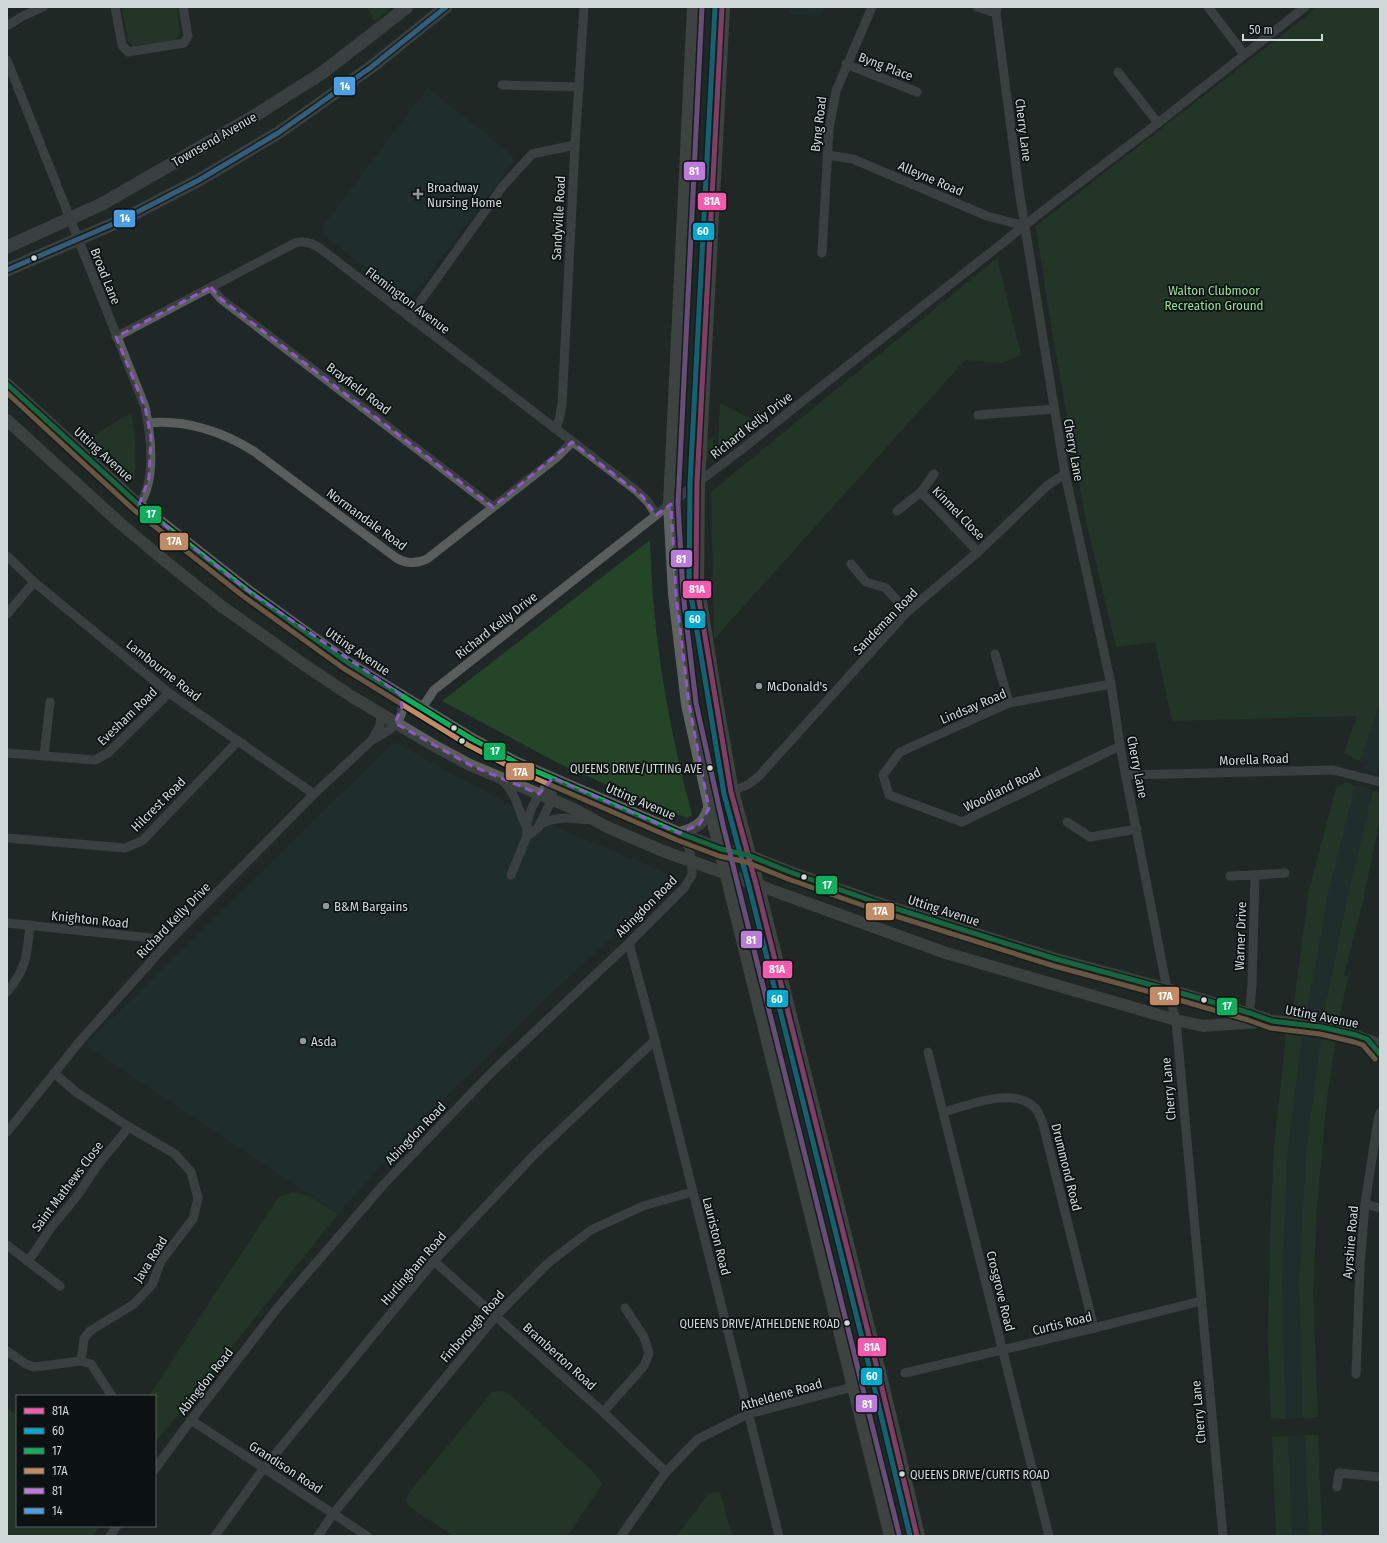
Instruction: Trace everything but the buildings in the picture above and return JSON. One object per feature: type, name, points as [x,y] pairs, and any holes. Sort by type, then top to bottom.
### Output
[{"type":"highway","points":[[696,7],[671,504],[676,594],[689,704],[721,849],[892,1536]]},
{"type":"highway","points":[[722,7],[697,484],[696,582],[731,792],[756,884],[880,1380],[917,1536]]},
{"type":"main road","name":"Townsend Avenue","points":[[7,247],[102,204],[251,118],[322,73],[407,7]]},
{"type":"main road","points":[[7,270],[120,222],[192,184],[278,133],[370,68],[446,7]]},
{"type":"street","points":[[7,26],[23,16],[44,7]]},
{"type":"street","points":[[115,7],[122,45],[128,52],[184,43],[188,36],[183,7]]},
{"type":"street","name":"Sandyville Road","points":[[555,429],[559,420],[562,405],[575,145],[584,7]]},
{"type":"street","name":"Byng Road","points":[[822,253],[829,129],[836,91],[846,64],[872,7]]},
{"type":"street","points":[[977,7],[996,10]]},
{"type":"street","points":[[1208,7],[1244,54]]},
{"type":"street","name":"Richard Kelly Drive","points":[[422,708],[434,690],[1048,207],[1158,123],[1305,7]]},
{"type":"street","name":"Cherry Lane","points":[[996,10],[1025,226],[1065,474],[1111,684],[1120,746],[1127,775],[1167,989],[1176,1020],[1223,1536]]},
{"type":"street","name":"Broad Lane","points":[[7,60],[69,220],[142,400],[148,423],[151,452],[149,478],[144,496],[139,505]]},
{"type":"street","name":"Byng Place","points":[[846,64],[917,92]]},
{"type":"street","points":[[1118,72],[1158,123]]},
{"type":"street","points":[[502,85],[579,87]]},
{"type":"street","points":[[409,317],[503,186],[532,154],[575,145]]},
{"type":"street","name":"Alleyne Road","points":[[827,155],[853,159],[987,216],[1025,226]]},
{"type":"street","name":"Flemington Avenue","points":[[116,337],[295,243],[305,242],[316,245],[642,496],[656,515]]},
{"type":"street","name":"Brayfield Road","points":[[211,288],[221,299],[493,507]]},
{"type":"street","name":"Utting Avenue","points":[[7,384],[139,505],[247,590],[347,662],[477,742],[518,763],[680,833],[721,849],[748,855],[790,872],[957,929],[1056,960],[1167,989],[1249,1018],[1341,1031],[1380,1045]]},
{"type":"street","points":[[978,415],[1054,409]]},
{"type":"street","name":"Utting Avenue","points":[[7,420],[122,525],[208,595],[300,662],[381,715],[470,765],[552,799],[572,808],[592,820],[663,851],[946,953],[1176,1020],[1203,1026],[1249,1018]]},
{"type":"street","name":"Normandale Road","points":[[148,423],[160,422],[185,424],[220,434],[246,447],[387,552],[405,562],[416,563],[427,559],[556,458],[572,442]]},
{"type":"street","name":"Kinmel Close","points":[[897,511],[921,492],[934,474]]},
{"type":"street","name":"Sandeman Road","points":[[731,792],[749,784],[759,776],[907,612],[978,552],[1048,485],[1065,474]]},
{"type":"street","name":"Kinmel Close","points":[[921,492],[978,552]]},
{"type":"street","name":"Lambourne Road","points":[[7,556],[34,582],[169,693],[314,794]]},
{"type":"street","points":[[851,564],[866,582],[886,588],[907,612]]},
{"type":"street","points":[[7,614],[34,582]]},
{"type":"street","points":[[995,654],[1009,703]]},
{"type":"street","name":"Lindsay Road","points":[[883,775],[900,752],[1009,703],[1111,684]]},
{"type":"street","name":"Evesham Road","points":[[7,753],[95,760],[108,754],[169,693]]},
{"type":"street","points":[[395,723],[402,712],[400,694]]},
{"type":"street","points":[[44,756],[50,702]]},
{"type":"street","name":"Richard Kelly Drive","points":[[372,740],[380,725],[381,715]]},
{"type":"street","name":"Richard Kelly Drive","points":[[7,1132],[80,1041],[170,940],[314,794],[372,740],[383,734],[395,723]]},
{"type":"street","name":"Hilcrest Road","points":[[7,838],[125,848],[142,841],[238,741]]},
{"type":"street","name":"Woodland Road","points":[[883,775],[889,795],[962,822],[1120,746]]},
{"type":"street","name":"Morella Road","points":[[1127,775],[1332,770],[1380,782]]},
{"type":"street","points":[[498,777],[514,794],[526,826],[527,836]]},
{"type":"street","points":[[526,826],[538,794],[553,778]]},
{"type":"street","points":[[511,876],[527,836],[540,824],[552,799],[553,778]]},
{"type":"street","points":[[680,833],[690,831],[699,825],[707,814],[710,803]]},
{"type":"street","points":[[540,824],[553,819],[563,818],[592,820]]},
{"type":"street","points":[[1067,822],[1090,837],[1137,829]]},
{"type":"street","name":"Abingdon Road","points":[[156,1468],[279,1306],[384,1184],[492,1072],[629,943],[684,888],[692,875],[692,862],[689,848],[680,833]]},
{"type":"street","points":[[1230,876],[1285,873]]},
{"type":"street","name":"Warner Drive","points":[[1249,1018],[1255,875]]},
{"type":"street","name":"Knighton Road","points":[[7,923],[170,940]]},
{"type":"street","points":[[7,992],[16,982],[26,962],[30,926]]},
{"type":"street","name":"Lauriston Road","points":[[629,943],[655,1040],[779,1536]]},
{"type":"street","name":"Hurlingham Road","points":[[215,1536],[263,1469],[434,1261],[536,1154],[655,1040]]},
{"type":"street","name":"Utting Avenue","points":[[1367,1040],[1380,1054]]},
{"type":"street","name":"Crosgrove Road","points":[[928,1052],[1049,1536]]},
{"type":"street","name":"Java Road","points":[[54,1073],[76,1092],[129,1127],[175,1154],[191,1172],[198,1198],[193,1219],[161,1261],[152,1284],[134,1304],[90,1331],[84,1339],[81,1361]]},
{"type":"street","name":"Drummond Road","points":[[944,1112],[988,1100],[1009,1097],[1025,1100],[1036,1108],[1043,1124],[1094,1328]]},
{"type":"street","name":"Ayrshire Road","points":[[1356,1374],[1360,1266],[1366,1204],[1380,1113]]},
{"type":"street","name":"Saint Mathews Close","points":[[27,1261],[50,1229],[77,1196],[97,1166],[129,1127]]},
{"type":"street","name":"Finborough Road","points":[[318,1536],[333,1514],[496,1316],[547,1264],[591,1230],[643,1206],[692,1192]]},
{"type":"street","points":[[1366,1204],[1380,1208]]},
{"type":"street","points":[[7,1245],[60,1286]]},
{"type":"street","name":"Bramberton Road","points":[[434,1261],[603,1412],[666,1472]]},
{"type":"street","name":"Curtis Road","points":[[905,1373],[1201,1301]]},
{"type":"street","points":[[603,1412],[644,1366],[649,1353],[644,1337],[625,1308]]},
{"type":"street","points":[[7,1351],[26,1364],[34,1367],[81,1361],[91,1364],[111,1395]]},
{"type":"street","points":[[854,1388],[880,1380]]},
{"type":"street","name":"Atheldene Road","points":[[621,1536],[666,1472],[698,1439],[748,1414],[854,1388]]},
{"type":"street","name":"Grandison Road","points":[[191,1420],[263,1469],[367,1536]]},
{"type":"street","points":[[1337,1487],[1339,1473],[1380,1477]]},
{"type":"street","points":[[110,1536],[116,1527]]},
{"type":"highlighted area","points":[[211,287],[221,299],[493,507],[572,442],[642,496],[656,515],[671,504],[676,594],[689,704],[709,809],[699,825],[679,833],[553,778],[539,794],[470,765],[395,723],[402,707],[400,694],[247,590],[139,505],[149,478],[151,437],[145,407],[116,337]]},
{"type":"shaded area","points":[[789,7],[826,7],[821,16],[789,14]]},
{"type":"shaded area","name":"Broadway Nursing Home","points":[[428,88],[512,155],[514,161],[413,295],[405,298],[324,235],[322,227]]},
{"type":"shaded area","points":[[1380,705],[1380,761],[1376,773],[1363,769],[1365,762],[1360,761]]},
{"type":"shaded area","points":[[394,742],[534,818],[669,874],[669,884],[558,987],[451,1092],[377,1170],[338,1214],[85,1045]]},
{"type":"shaded area","points":[[1359,785],[1373,790],[1347,899],[1322,1018],[1308,1016],[1309,1013],[1307,1013],[1328,894],[1355,786],[1358,787]]},
{"type":"shaded area","points":[[1305,1033],[1319,1036],[1321,1039],[1306,1151],[1299,1282],[1303,1418],[1286,1419],[1282,1284],[1288,1148],[1302,1036],[1304,1036]]},
{"type":"shaded area","points":[[1305,1435],[1309,1536],[1292,1536],[1288,1436]]},
{"type":"green space","points":[[122,7],[177,7],[180,33],[175,40],[133,46],[128,41]]},
{"type":"green space","points":[[367,7],[391,7],[375,22]]},
{"type":"green space","name":"Walton Clubmoor Recreation Ground","points":[[1318,7],[1380,7],[1380,704],[1360,761],[1344,753],[1357,716],[1172,721],[1155,642],[1116,647],[1086,521],[1052,332],[1036,226]]},
{"type":"green space","points":[[997,258],[1021,355],[1002,363],[965,360],[714,639],[711,492]]},
{"type":"green space","points":[[720,403],[753,420],[718,447]]},
{"type":"green space","points":[[131,413],[136,446],[134,480],[89,438]]},
{"type":"green space","points":[[712,438],[713,454],[707,457],[705,456],[704,442]]},
{"type":"green space","points":[[650,540],[651,575],[658,644],[669,713],[683,781],[692,815],[687,818],[558,763],[442,701]]},
{"type":"green space","points":[[1346,782],[1355,786],[1328,894],[1307,1013],[1293,1010],[1309,890],[1336,788]]},
{"type":"green space","points":[[1373,790],[1380,792],[1380,819],[1363,901],[1344,975],[1348,976],[1339,1021],[1323,1016],[1347,899]]},
{"type":"green space","points":[[1286,1034],[1302,1036],[1288,1148],[1282,1284],[1286,1419],[1271,1418],[1268,1337],[1274,1147]]},
{"type":"green space","points":[[1321,1039],[1336,1041],[1327,1098],[1317,1206],[1313,1293],[1318,1417],[1303,1418],[1299,1282],[1306,1151]]},
{"type":"green space","points":[[292,1192],[308,1195],[338,1214],[156,1442],[156,1395],[150,1395],[278,1198]]},
{"type":"green space","points":[[503,1391],[511,1395],[594,1473],[602,1484],[567,1536],[454,1536],[410,1507],[406,1501],[408,1494],[492,1392]]},
{"type":"green space","points":[[7,1408],[16,1414],[16,1527],[98,1527],[93,1536],[7,1536]]},
{"type":"green space","points":[[1305,1435],[1318,1435],[1322,1536],[1309,1536]]},
{"type":"green space","points":[[1288,1436],[1292,1536],[1276,1536],[1272,1437]]},
{"type":"green space","points":[[720,1492],[732,1536],[677,1536],[709,1493]]},
{"type":"transit line","name":"14","points":[[7,270],[120,221],[199,180],[278,133],[370,68],[446,7]]},
{"type":"transit line","name":"81","points":[[702,7],[678,504],[683,593],[696,703],[723,825],[899,1534]]},
{"type":"transit line","name":"60","points":[[715,7],[690,483],[689,583],[724,794],[749,886],[910,1536]]},
{"type":"transit line","name":"81A","points":[[722,7],[697,483],[696,582],[731,792],[756,884],[880,1380],[917,1536]]},
{"type":"transit line","name":"17","points":[[7,384],[139,505],[247,590],[347,662],[472,739],[517,763],[679,833],[721,849],[748,855],[790,872],[875,902],[1056,959],[1167,989],[1250,1013],[1272,1021],[1321,1027],[1356,1035],[1367,1039],[1380,1054]]},
{"type":"transit line","name":"17A","points":[[7,393],[134,510],[243,596],[343,668],[468,745],[514,769],[677,840],[719,856],[746,862],[788,879],[873,909],[1054,966],[1165,996],[1248,1020],[1270,1028],[1320,1034],[1354,1042],[1363,1045],[1375,1059]]},
{"type":"place","name":"Broadway Nursing Home","points":[[418,194]]},
{"type":"place","name":"McDonald's","points":[[759,686]]},
{"type":"place","name":"QUEENS DRIVE/UTTING AVE","points":[[710,768]]},
{"type":"place","name":"B&M Bargains","points":[[326,906]]},
{"type":"place","name":"Asda","points":[[303,1041]]},
{"type":"place","name":"QUEENS DRIVE/ATHELDENE ROAD","points":[[847,1323]]},
{"type":"place","name":"QUEENS DRIVE/CURTIS ROAD","points":[[902,1474]]}]
